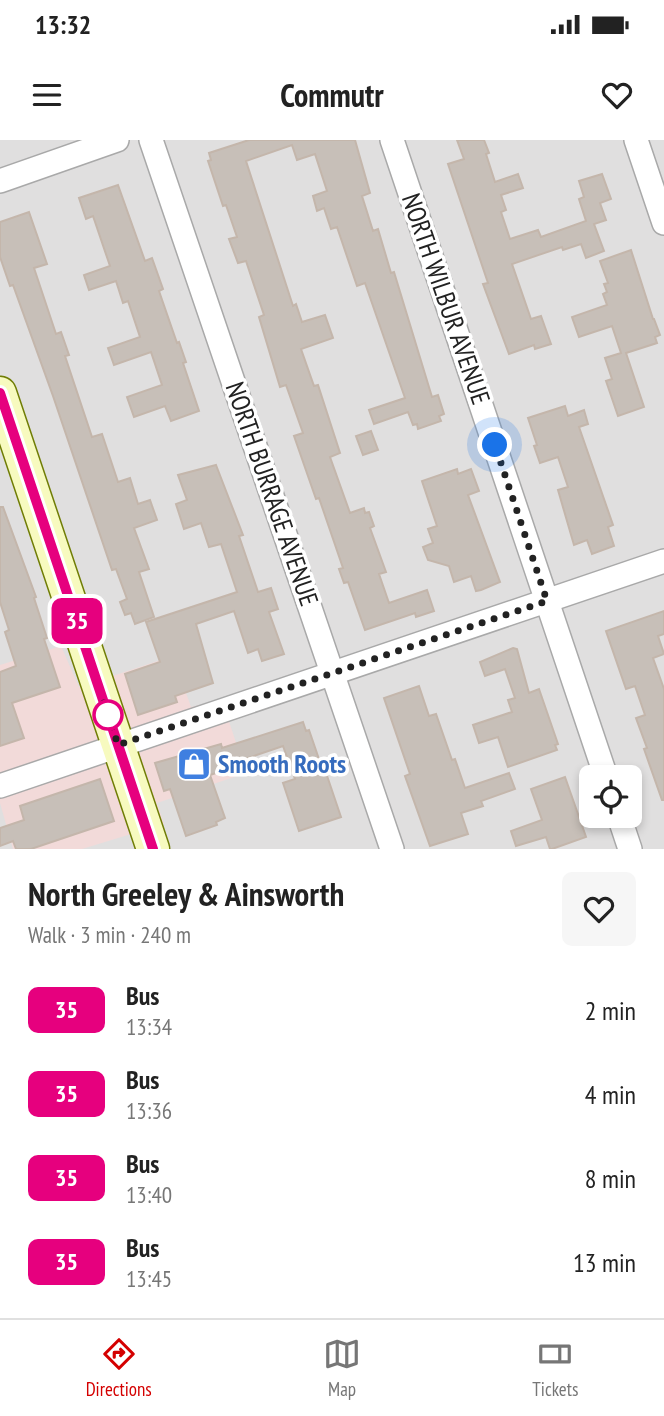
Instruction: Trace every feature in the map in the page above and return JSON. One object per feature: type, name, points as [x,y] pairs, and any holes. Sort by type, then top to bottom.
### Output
[{"type":"main road","points":[[0,393],[153,849]]},
{"type":"street","points":[[0,181],[117,140]]},
{"type":"street","name":"NORTH BURRAGE AVENUE","points":[[151,140],[392,849]]},
{"type":"street","name":"NORTH WILBUR AVENUE","points":[[393,140],[602,765]]},
{"type":"street","points":[[636,140],[664,223]]},
{"type":"street","points":[[0,786],[664,561]]},
{"type":"street","points":[[623,828],[631,849]]},
{"type":"shaded area","points":[[0,140],[664,140],[664,849],[0,849]]},
{"type":"shaded area","points":[[61,646],[79,687],[173,656],[191,707],[222,700],[246,773],[157,803],[164,824],[82,849],[13,849],[0,803],[0,665]]},
{"type":"building","points":[[249,140],[355,140],[370,193],[362,196],[373,231],[378,229],[432,397],[438,395],[444,414],[439,416],[441,421],[418,429],[417,424],[413,425],[408,412],[374,424],[369,410],[405,398],[365,283],[357,286],[337,227],[331,229],[324,208],[317,211],[313,196],[327,191],[315,154],[297,160],[292,145],[246,161],[293,306],[296,304],[302,322],[325,315],[333,338],[301,349],[314,386],[318,385],[340,453],[330,457],[350,513],[364,508],[365,513],[369,512],[374,526],[370,528],[386,572],[379,574],[389,603],[427,590],[434,611],[416,617],[415,613],[365,630],[348,582],[344,583],[339,569],[343,568],[294,436],[303,433],[286,385],[280,387],[259,317],[264,315],[246,261],[238,263],[229,239],[237,237],[208,161],[211,160],[209,153]]},
{"type":"building","points":[[457,140],[484,140],[495,182],[518,174],[523,188],[501,195],[506,210],[501,212],[510,239],[538,230],[541,237],[586,221],[579,199],[584,197],[579,181],[602,174],[611,199],[600,203],[606,220],[594,224],[604,251],[586,258],[581,244],[563,250],[562,247],[512,264],[531,319],[541,316],[551,344],[535,349],[534,345],[509,354],[483,284],[488,283],[448,164],[464,159]]},
{"type":"building","points":[[118,185],[145,261],[152,258],[163,289],[159,291],[186,362],[183,363],[199,411],[171,421],[165,406],[134,417],[127,397],[162,385],[151,352],[114,365],[108,348],[140,337],[128,301],[123,303],[116,281],[89,290],[84,275],[110,266],[93,216],[86,219],[79,198]]},
{"type":"building","points":[[29,212],[47,264],[34,268],[56,334],[61,332],[69,355],[65,356],[92,437],[102,434],[118,482],[130,478],[138,504],[150,500],[157,520],[134,528],[149,569],[139,572],[154,617],[135,624],[131,613],[125,615],[120,602],[127,599],[116,569],[112,570],[53,396],[13,285],[10,286],[0,257],[0,222]]},
{"type":"building","points":[[631,250],[660,335],[655,337],[657,343],[626,353],[644,407],[618,416],[606,381],[612,379],[605,358],[621,353],[612,326],[579,337],[572,317],[607,305],[603,294],[607,292],[604,284],[608,283],[600,261]]},
{"type":"building","points":[[565,406],[568,416],[584,410],[588,424],[579,427],[613,525],[608,527],[614,546],[592,554],[587,540],[574,545],[558,490],[568,487],[558,457],[540,463],[528,418]]},
{"type":"building","points":[[371,431],[378,450],[363,455],[356,436]]},
{"type":"building","points":[[216,465],[243,535],[239,536],[258,592],[271,588],[278,609],[269,612],[284,654],[262,661],[258,649],[248,653],[234,611],[196,624],[213,683],[175,696],[177,702],[138,715],[125,674],[160,662],[146,622],[237,592],[221,544],[209,547],[201,523],[184,529],[176,504],[187,500],[178,475]]},
{"type":"building","points":[[457,469],[458,474],[471,469],[479,491],[468,495],[500,582],[476,591],[471,576],[454,582],[449,566],[428,560],[423,547],[433,543],[428,529],[437,526],[422,481]]},
{"type":"building","points":[[0,507],[3,507],[36,597],[34,598],[47,638],[44,639],[60,687],[12,703],[24,738],[0,746],[0,672],[16,666],[5,632],[9,630],[0,602]]},
{"type":"building","points":[[664,611],[664,634],[658,636],[664,654],[653,658],[664,689],[662,800],[636,718],[645,715],[635,686],[626,689],[606,631]]},
{"type":"building","points":[[513,648],[517,649],[529,693],[539,689],[558,744],[555,745],[557,750],[508,767],[498,737],[479,743],[473,725],[512,712],[508,700],[515,698],[505,669],[485,676],[480,662]]},
{"type":"building","points":[[419,686],[429,716],[436,714],[465,788],[509,773],[515,789],[481,801],[483,806],[461,813],[468,834],[430,846],[405,776],[410,774],[384,698]]},
{"type":"building","points":[[303,722],[306,731],[309,730],[320,762],[322,761],[341,817],[299,831],[283,783],[295,779],[283,746],[236,762],[237,766],[210,775],[225,818],[216,822],[217,825],[186,836],[170,789],[164,791],[155,763],[221,744],[222,748]]},
{"type":"building","points":[[565,777],[579,817],[579,828],[583,828],[586,837],[552,849],[546,837],[516,846],[511,831],[542,820],[531,789]]},
{"type":"building","points":[[100,779],[114,821],[31,849],[16,849],[13,841],[0,846],[0,828],[24,820],[20,806]]},
{"type":"bus line","name":"35","points":[[0,393],[153,849]]},
{"type":"place","name":"Smooth Roots","points":[[194,764]]},
{"type":"route","points":[[108,715],[104,703],[118,745],[547,601],[495,445]]}]
